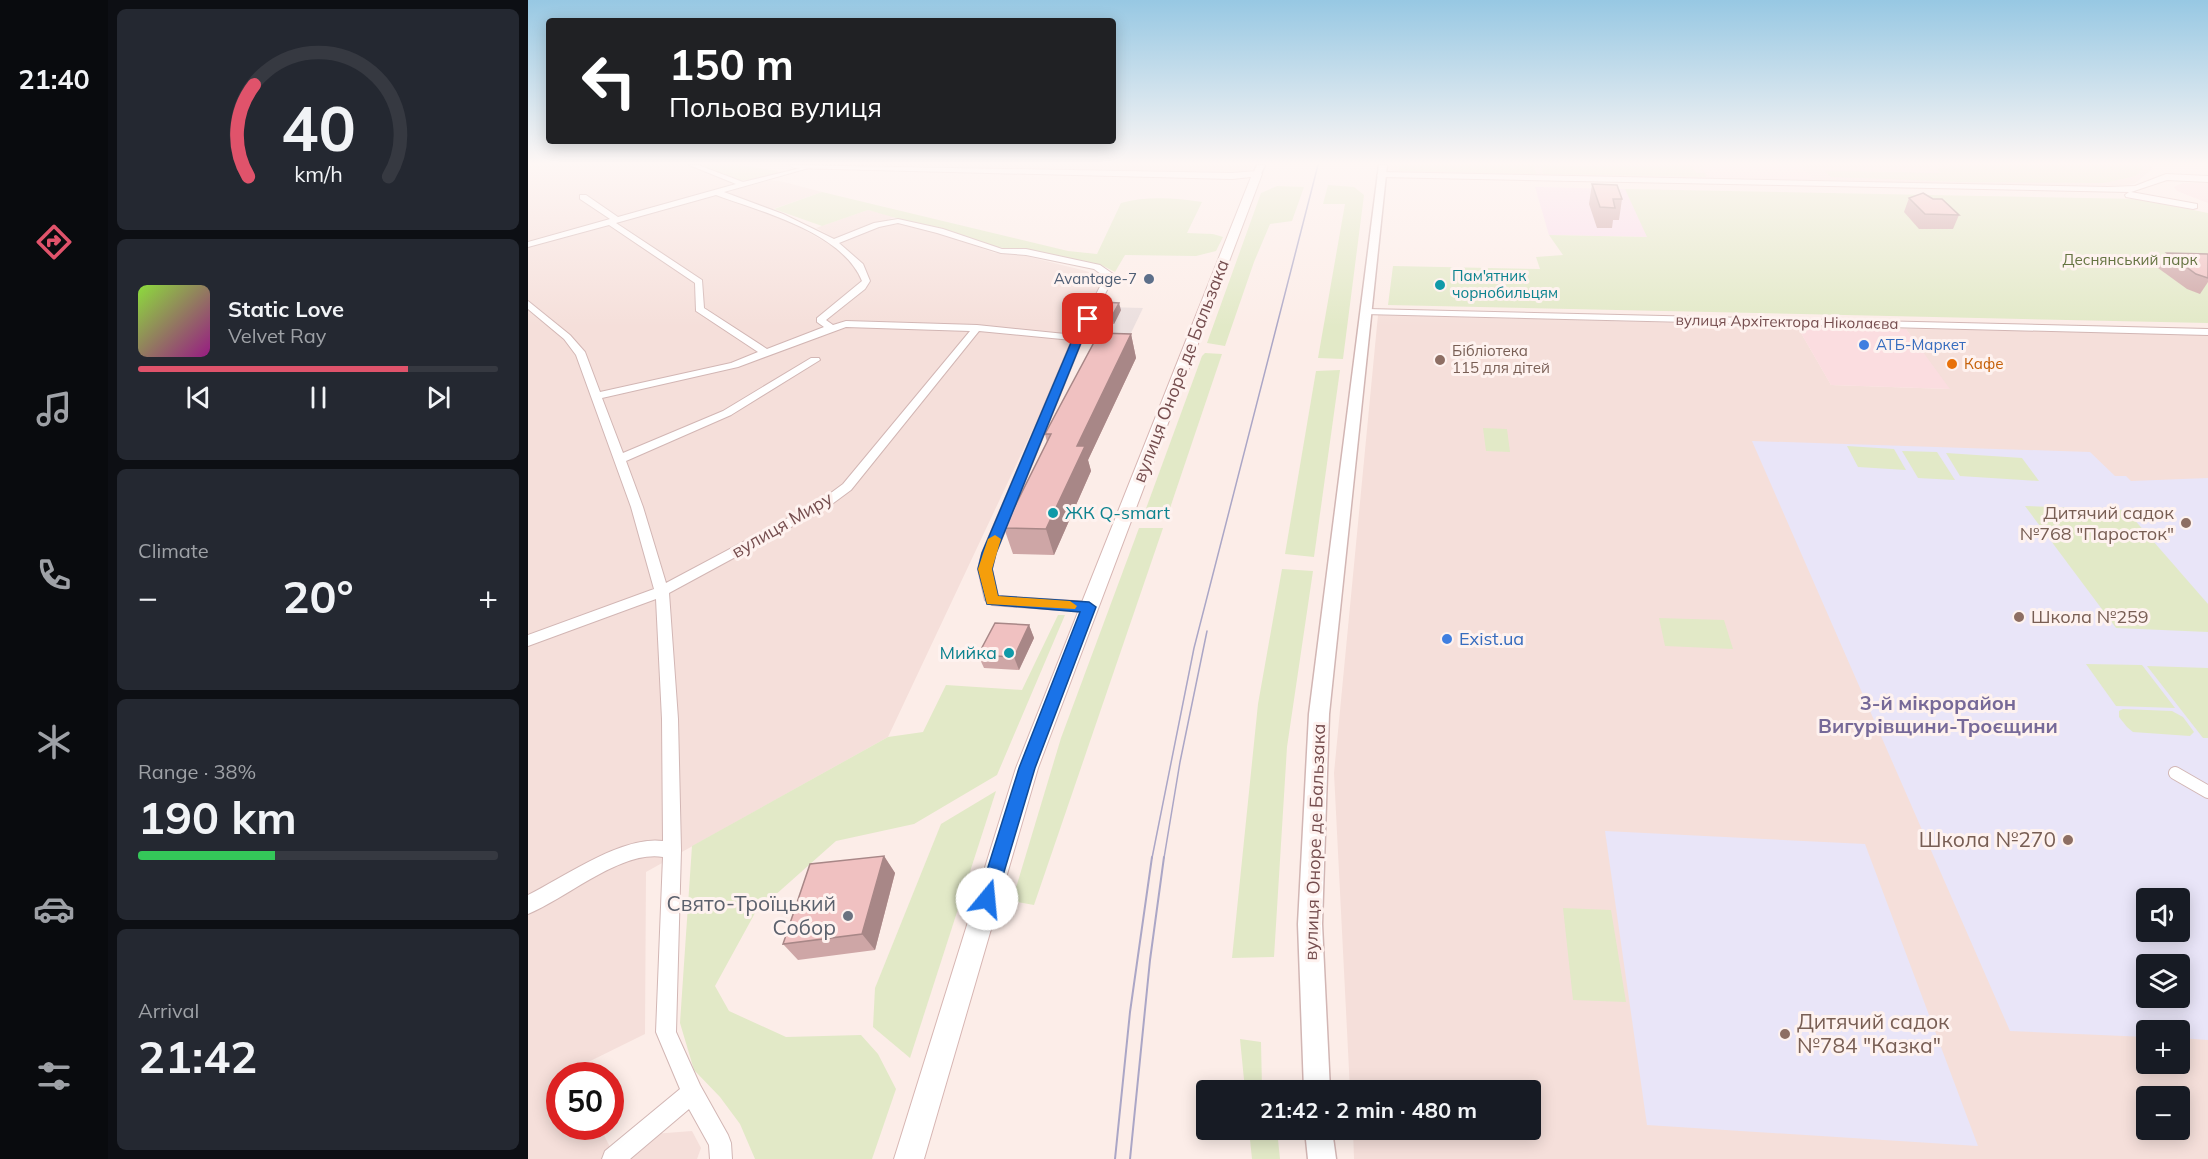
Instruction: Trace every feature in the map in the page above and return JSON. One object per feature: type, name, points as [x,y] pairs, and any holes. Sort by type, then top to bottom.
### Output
[{"type":"main road","name":"вулиця Оноре де Бальзака","points":[[909,1159],[1027,768],[1240,219]]},
{"type":"street","points":[[528,244],[620,219]]},
{"type":"street","points":[[786,219],[834,242],[862,266],[866,281],[862,287],[820,321],[831,328]]},
{"type":"street","name":"вулиця Оноре де Бальзака","points":[[1317,1080],[1310,924],[1319,714],[1377,219]]},
{"type":"street","points":[[613,221],[612,224],[632,239],[699,282],[699,309],[766,353]]},
{"type":"street","points":[[834,242],[877,225],[898,221],[1001,251],[1026,252],[1097,267],[1110,276],[1078,338],[989,553],[985,569],[992,600],[1089,607]]},
{"type":"street","points":[[528,304],[567,337],[581,354],[620,459],[662,591],[670,719],[672,850],[666,1032],[692,1093],[720,1143],[721,1159]]},
{"type":"street","name":"вулиця Архітектора Ніколаєва","points":[[1367,312],[2208,332]]},
{"type":"street","points":[[598,396],[708,372],[846,324],[977,328],[1078,338]]},
{"type":"street","name":"вулиця Миру","points":[[528,641],[662,591],[824,504],[847,487],[977,328]]},
{"type":"street","points":[[620,459],[727,412],[815,360]]},
{"type":"street","points":[[2175,773],[2208,792]]},
{"type":"street","points":[[528,905],[628,851],[652,847],[672,850]]},
{"type":"street","points":[[613,1159],[692,1093]]},
{"type":"street","points":[[1320,1140],[1322,1159]]},
{"type":"shaded area","points":[[528,219],[781,219],[798,226],[830,245],[880,226],[899,224],[938,233],[995,253],[1018,254],[1086,271],[1104,278],[888,737],[646,872],[645,1034],[588,1062],[546,1062],[546,1140],[606,1140],[616,1159],[528,1159]]},
{"type":"shaded area","points":[[842,219],[889,219],[836,239],[816,228]]},
{"type":"shaded area","points":[[1544,219],[1639,219],[1648,237],[1549,235]]},
{"type":"shaded area","points":[[1106,307],[1143,308],[1130,335],[1090,334]]},
{"type":"shaded area","points":[[1378,315],[1797,326],[1831,385],[1949,389],[1906,329],[2208,334],[2208,1159],[1354,1159],[1353,1140],[1541,1140],[1541,1080],[1349,1080],[1334,773]]},
{"type":"shaded area","points":[[1797,326],[1906,329],[1950,389],[1831,385]]},
{"type":"shaded area","points":[[1752,441],[2090,452],[2115,476],[2126,476],[2131,481],[2208,478],[2208,1040],[2190,1039],[2190,1020],[2136,1020],[2136,1037],[2010,1031]]},
{"type":"shaded area","name":"Дитячий садок №784 \"Казка\"","points":[[1605,831],[1865,844],[1978,1146],[1647,1125]]},
{"type":"shaded area","points":[[692,1131],[701,1148],[697,1159],[624,1159],[653,1134]]},
{"type":"green space","points":[[802,219],[842,219],[822,226]]},
{"type":"green space","points":[[900,219],[935,219],[1068,251],[1097,254],[1113,219],[1194,219],[1187,233],[1213,234],[1223,237],[1216,251],[1196,256],[1125,255],[1115,272],[1101,265],[998,247]]},
{"type":"green space","points":[[1252,219],[1293,219],[1270,224],[1254,262],[1225,346],[1207,343]]},
{"type":"green space","points":[[1342,219],[1361,219],[1343,359],[1318,358]]},
{"type":"green space","name":"Деснянський парк","points":[[1639,219],[2208,219],[2208,323],[1388,305],[1393,266],[1540,269],[1536,257],[1563,255],[1549,235],[1647,237]]},
{"type":"green space","points":[[1205,353],[1222,354],[1167,517],[1148,516],[1144,514]]},
{"type":"green space","points":[[1340,370],[1314,557],[1285,554],[1316,371]]},
{"type":"green space","points":[[1483,428],[1507,429],[1510,452],[1486,451]]},
{"type":"green space","points":[[1847,446],[1894,449],[1906,470],[1858,467]]},
{"type":"green space","points":[[1902,451],[1937,452],[1955,480],[1918,478]]},
{"type":"green space","points":[[1946,453],[2022,458],[2039,481],[1960,476]]},
{"type":"green space","points":[[2025,506],[2126,510],[2208,604],[2208,632],[2116,628]]},
{"type":"green space","points":[[1139,528],[1163,528],[1034,905],[1012,901],[1061,738]]},
{"type":"green space","points":[[1282,569],[1313,571],[1287,747],[1274,957],[1232,958],[1258,704]]},
{"type":"green space","points":[[1058,615],[1065,615],[997,775],[914,824],[836,841],[755,913],[715,986],[729,1011],[786,1037],[861,1035],[878,1054],[896,1089],[872,1159],[755,1159],[740,1124],[720,1097],[694,1070],[680,1023],[692,846],[888,737],[923,732],[946,685],[1022,690]]},
{"type":"green space","points":[[1659,618],[1724,620],[1733,649],[1665,646]]},
{"type":"green space","points":[[2086,664],[2142,665],[2175,708],[2116,706]]},
{"type":"green space","points":[[2147,666],[2208,668],[2208,738],[2203,738]]},
{"type":"green space","points":[[2123,709],[2172,711],[2183,717],[2194,732],[2190,736],[2133,732],[2119,717],[2119,711]]},
{"type":"green space","points":[[996,791],[910,1058],[873,1027],[875,988],[941,824]]},
{"type":"green space","points":[[1563,908],[1611,910],[1626,1002],[1573,1000]]},
{"type":"green space","points":[[1240,1039],[1261,1042],[1262,1080],[1244,1080]]},
{"type":"green space","points":[[1250,1140],[1278,1140],[1280,1159],[1252,1159]]},
{"type":"building","points":[[2167,253],[2208,254],[2208,278],[2196,274]]},
{"type":"building","points":[[1103,302],[1119,303],[1112,316],[1095,316]]},
{"type":"building","points":[[1099,333],[1131,334],[1077,446],[1085,446],[1046,529],[1004,528],[1051,434],[1045,434]]},
{"type":"building","points":[[995,623],[1029,625],[1014,657],[978,655]]},
{"type":"building","points":[[884,856],[862,934],[783,944],[810,864]]},
{"type":"tram line","points":[[1152,858],[1194,648],[1304,219]]},
{"type":"tram line","points":[[1164,858],[1180,762],[1207,631]]},
{"type":"tram line","points":[[1115,1159],[1130,1012],[1152,857]]},
{"type":"tram line","points":[[1130,1159],[1150,960],[1164,857]]},
{"type":"slow traffic","points":[[995,539],[985,569],[992,600],[1070,606]]},
{"type":"place","name":"Avantage-7","points":[[1149,279]]},
{"type":"place","name":"Пам'ятник чорнобильцям","points":[[1440,285]]},
{"type":"place","name":"АТБ-Маркет","points":[[1864,345]]},
{"type":"place","name":"Бібліотека 115 для дітей","points":[[1440,360]]},
{"type":"place","name":"Кафе","points":[[1952,364]]},
{"type":"place","name":"ЖК Q-smart","points":[[1053,513]]},
{"type":"place","name":"Дитячий садок №768 \"Паросток\"","points":[[2186,523]]},
{"type":"place","name":"Школа №259","points":[[2019,617]]},
{"type":"place","name":"Exist.ua","points":[[1447,639]]},
{"type":"place","name":"Мийка","points":[[1009,653]]},
{"type":"place","name":"Школа №270","points":[[2068,840]]},
{"type":"place","name":"Свято-Троїцький Собор","points":[[848,916]]},
{"type":"place","name":"Дитячий садок №784 \"Казка\"","points":[[1785,1034]]},
{"type":"district","name":"3-й мікрорайон Вигурівщини-Троєщини","points":[[1938,714]]},
{"type":"route","points":[[987,899],[1027,768],[1089,607],[992,600],[985,569],[989,553],[1078,338],[1088,319]]}]
